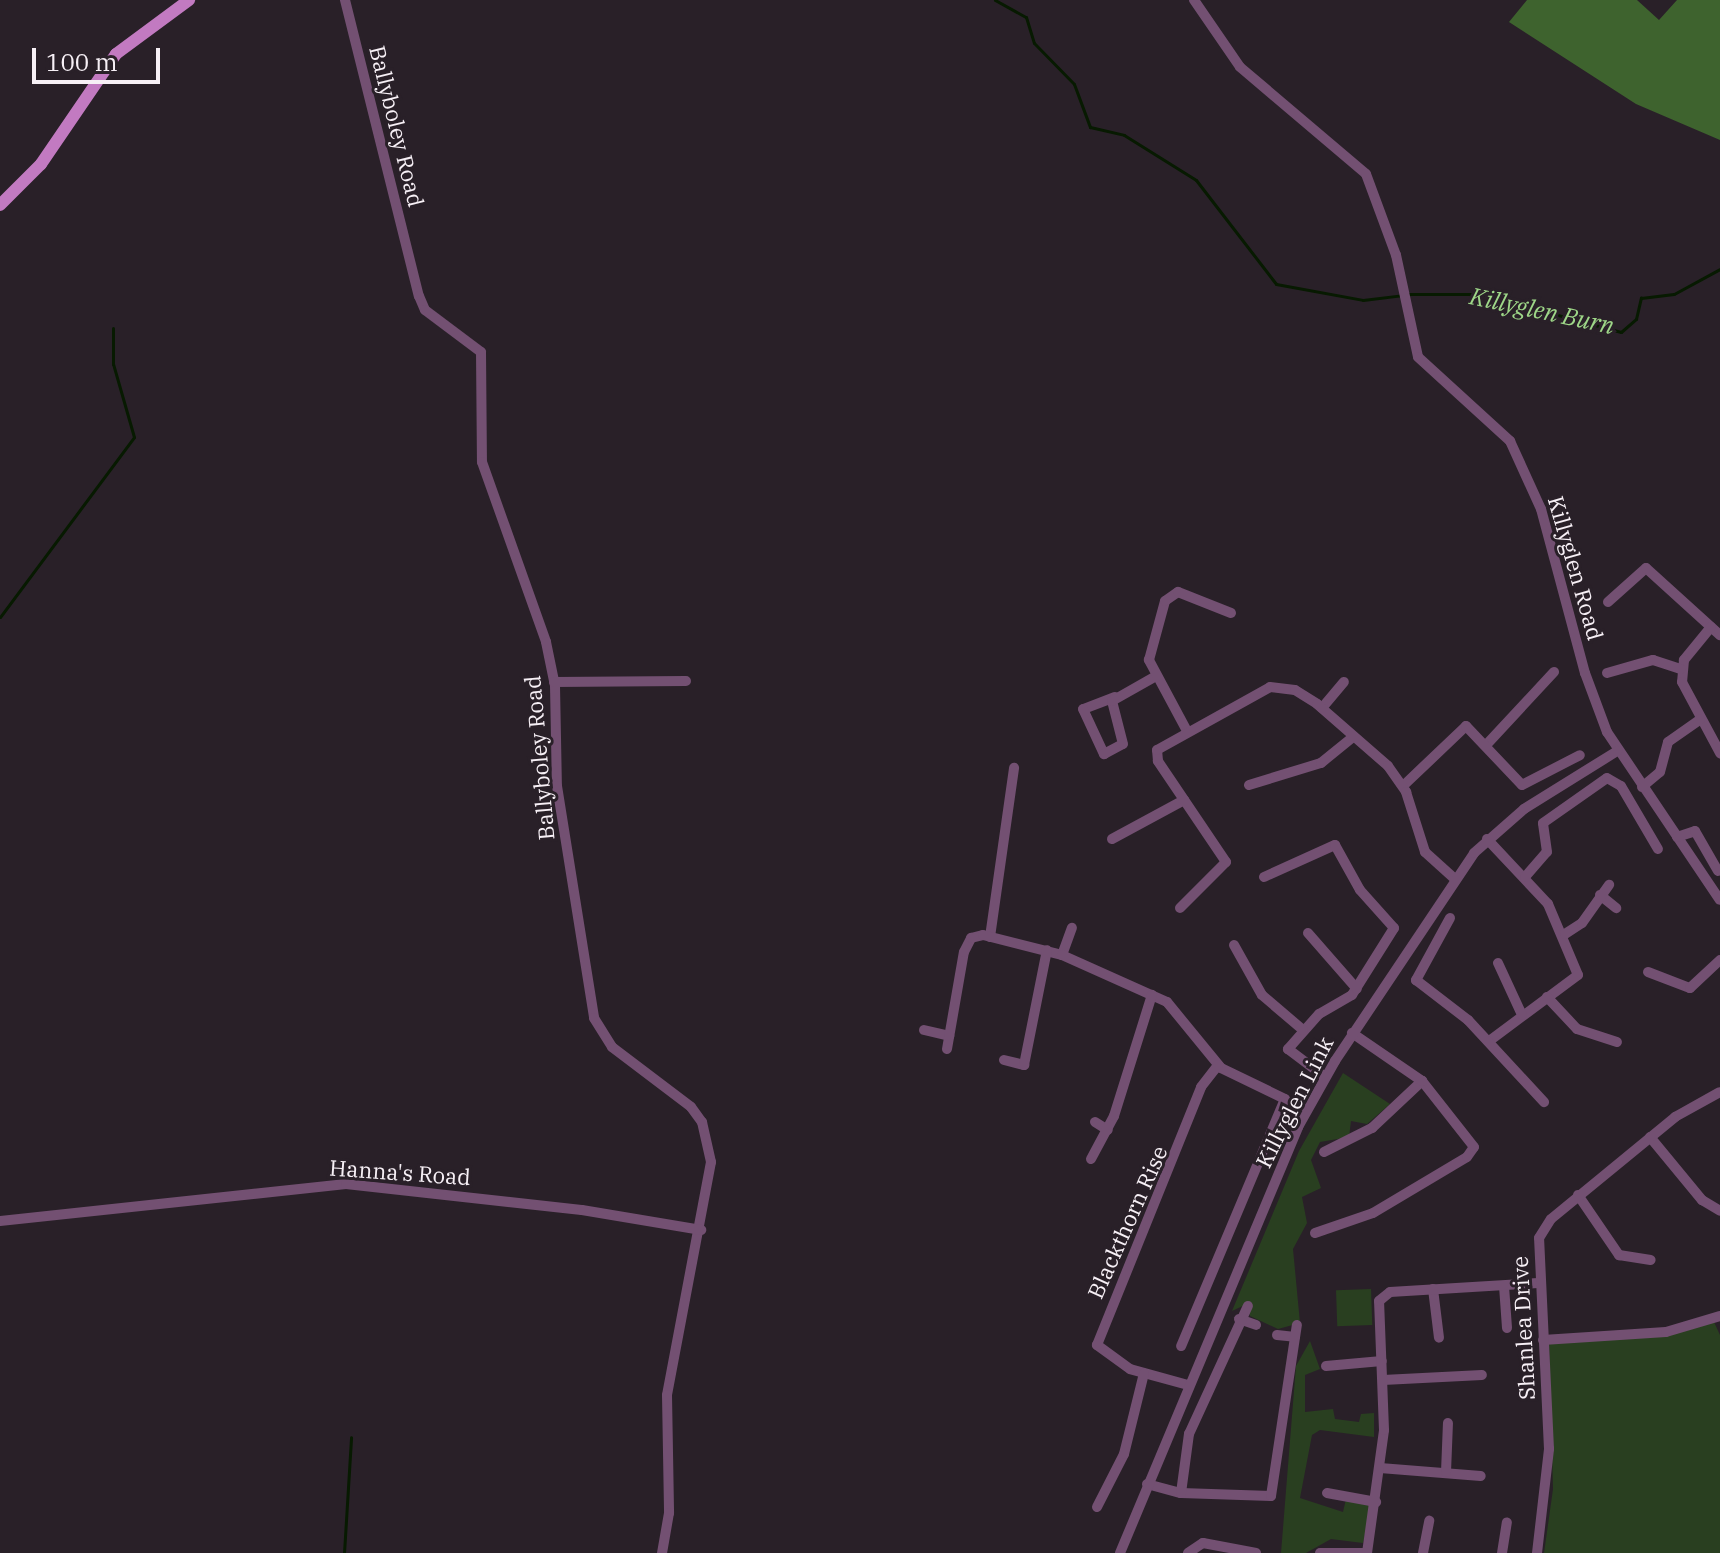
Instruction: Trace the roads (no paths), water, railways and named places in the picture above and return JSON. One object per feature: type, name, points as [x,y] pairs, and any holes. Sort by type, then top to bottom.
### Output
[{"type":"main road","points":[[0,205],[41,164],[116,54],[189,0]]},
{"type":"street","name":"Ballyboley Road","points":[[345,0],[419,296],[425,310],[481,352],[482,462],[554,682],[557,786],[594,1018],[612,1047],[681,1096],[702,1122],[711,1189],[667,1395],[669,1513],[662,1553]]},
{"type":"street","name":"Killyglen Road","points":[[1194,0],[1240,67],[1366,174],[1402,288],[1422,365],[1497,425],[1523,468],[1549,534],[1585,673],[1617,751],[1720,900]]},
{"type":"street","points":[[1608,602],[1646,568],[1720,635]]},
{"type":"street","points":[[1187,731],[1156,676],[1148,651],[1169,595],[1179,592],[1231,613]]},
{"type":"street","points":[[1681,669],[1711,627]]},
{"type":"street","points":[[1607,673],[1653,660],[1681,669]]},
{"type":"street","points":[[1681,669],[1700,720],[1720,753]]},
{"type":"street","points":[[1488,743],[1554,672]]},
{"type":"street","points":[[1115,697],[1111,705],[1123,747],[1104,754],[1083,709],[1156,676]]},
{"type":"street","points":[[554,682],[686,681]]},
{"type":"street","points":[[1322,708],[1344,682]]},
{"type":"street","points":[[1180,908],[1226,862],[1156,755],[1187,731],[1270,687],[1295,690],[1322,708],[1403,786],[1425,852],[1453,877]]},
{"type":"street","points":[[1642,787],[1660,772],[1668,742],[1700,720]]},
{"type":"street","points":[[1403,786],[1460,727],[1470,727],[1488,743],[1522,785],[1580,755]]},
{"type":"street","points":[[1249,785],[1321,763],[1353,737]]},
{"type":"street","name":"Killyglen Link","points":[[1120,1553],[1188,1385],[1325,1077],[1352,1033],[1453,877],[1487,839],[1617,751]]},
{"type":"street","points":[[990,937],[1014,768]]},
{"type":"street","points":[[1525,877],[1547,852],[1543,823],[1607,778],[1621,786],[1658,849]]},
{"type":"street","points":[[1112,839],[1184,800]]},
{"type":"street","points":[[1677,837],[1695,831],[1718,871]]},
{"type":"street","points":[[1487,839],[1525,877],[1565,934],[1578,975],[1489,1041]]},
{"type":"street","points":[[1264,877],[1328,846],[1342,850],[1360,890],[1394,928],[1357,989],[1303,1030],[1289,1054],[1325,1077]]},
{"type":"street","points":[[1565,934],[1582,923],[1609,885]]},
{"type":"street","points":[[1600,895],[1616,908]]},
{"type":"street","points":[[1450,918],[1416,980],[1489,1041],[1544,1102]]},
{"type":"street","points":[[1062,955],[1072,928]]},
{"type":"street","points":[[1308,933],[1357,989]]},
{"type":"street","points":[[947,1049],[964,952],[971,938],[990,937],[1062,955],[1156,997],[1179,1011],[1218,1065],[1286,1104],[1181,1346]]},
{"type":"street","points":[[1234,945],[1262,995],[1303,1030]]},
{"type":"street","points":[[1004,1060],[1024,1065],[1047,950]]},
{"type":"street","points":[[1648,972],[1690,988],[1720,960]]},
{"type":"street","points":[[1498,963],[1522,1015]]},
{"type":"street","points":[[1091,1159],[1108,1130],[1156,997]]},
{"type":"street","points":[[1547,997],[1577,1029],[1617,1042]]},
{"type":"street","points":[[924,1030],[949,1036]]},
{"type":"street","points":[[1315,1233],[1373,1213],[1472,1153],[1472,1141],[1422,1081],[1352,1033]]},
{"type":"street","name":"Blackthorn Rise","points":[[1188,1385],[1144,1373],[1102,1354],[1098,1340],[1188,1132],[1201,1087],[1218,1065]]},
{"type":"street","points":[[1324,1152],[1372,1128],[1422,1081]]},
{"type":"street","name":"Shanlea Drive","points":[[1537,1553],[1548,1459],[1539,1238],[1578,1195],[1650,1137],[1720,1092]]},
{"type":"street","points":[[1095,1122],[1108,1130]]},
{"type":"street","points":[[1650,1137],[1702,1200],[1720,1211]]},
{"type":"street","name":"Hanna's Road","points":[[0,1221],[346,1184],[582,1210],[701,1230]]},
{"type":"street","points":[[1578,1195],[1619,1255],[1651,1260]]},
{"type":"street","points":[[1320,1553],[1365,1553],[1380,1468],[1383,1380],[1378,1304],[1383,1296],[1433,1289],[1539,1283]]},
{"type":"street","points":[[1504,1286],[1507,1328]]},
{"type":"street","points":[[1433,1289],[1439,1338]]},
{"type":"street","points":[[1181,1493],[1189,1434],[1239,1319],[1248,1306]]},
{"type":"street","points":[[1239,1319],[1256,1325]]},
{"type":"street","points":[[1543,1340],[1666,1332],[1719,1320]]},
{"type":"street","points":[[1147,1484],[1181,1493],[1262,1500],[1272,1495],[1297,1325]]},
{"type":"street","points":[[1277,1335],[1295,1337]]},
{"type":"street","points":[[1326,1366],[1382,1361]]},
{"type":"street","points":[[1097,1507],[1124,1454],[1144,1373]]},
{"type":"street","points":[[1383,1380],[1482,1375]]},
{"type":"street","points":[[1446,1472],[1448,1423]]},
{"type":"street","points":[[1380,1468],[1481,1476]]},
{"type":"street","points":[[1327,1493],[1376,1502]]},
{"type":"street","points":[[1423,1553],[1429,1521]]},
{"type":"street","points":[[1502,1553],[1507,1522]]},
{"type":"street","points":[[1188,1553],[1200,1543],[1256,1553]]},
{"type":"waterway","name":"Killyglen Burn","points":[[995,0],[1026,17],[1034,43],[1074,84],[1090,127],[1124,135],[1196,180],[1276,284],[1363,300],[1401,295]]},
{"type":"waterway","name":"Killyglen Burn","points":[[1408,294],[1480,294],[1621,332],[1636,319],[1641,298],[1674,294],[1720,269]]},
{"type":"waterway","points":[[0,617],[134,437],[113,364],[113,328]]},
{"type":"waterway","points":[[344,1553],[351,1437]]}]
